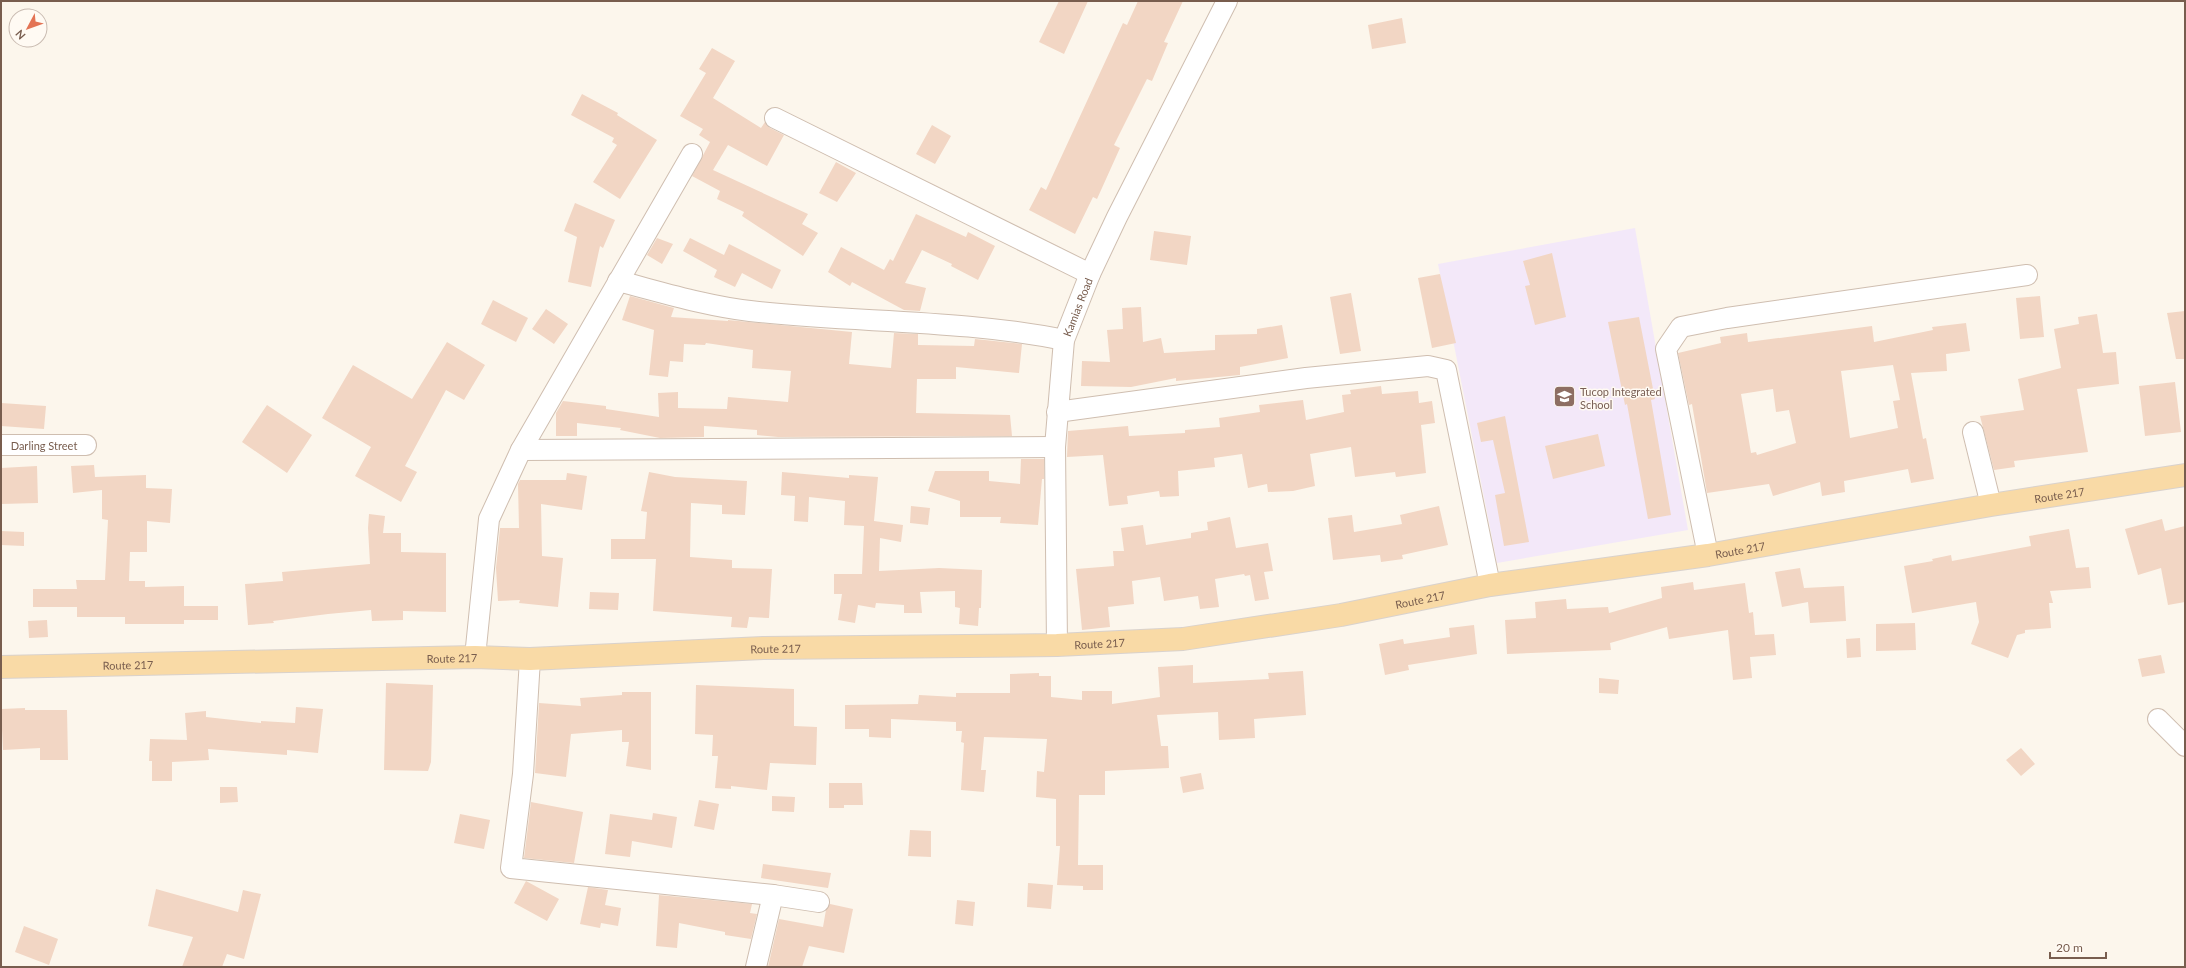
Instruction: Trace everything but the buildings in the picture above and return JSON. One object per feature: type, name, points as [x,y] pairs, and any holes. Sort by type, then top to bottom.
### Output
[{"type":"main road","name":"Route 217","points":[[1,667],[475,657],[530,659],[763,648],[1057,645],[1183,640],[1341,615],[1490,585],[1708,555],[1991,505],[2185,475]]},
{"type":"street","name":"Kamias Road","points":[[1057,645],[1055,447],[1064,340],[1090,274],[1227,1]]},
{"type":"street","points":[[776,118],[1090,274]]},
{"type":"street","points":[[475,657],[489,519],[521,450],[692,154]]},
{"type":"street","points":[[1708,555],[1666,349],[1681,327],[1735,317],[2027,275]]},
{"type":"street","points":[[618,281],[680,297],[749,311],[952,325],[1031,333],[1064,340]]},
{"type":"street","points":[[1057,412],[1306,378],[1428,366],[1446,370],[1490,585]]},
{"type":"street","points":[[1974,432],[1991,505]]},
{"type":"street","name":"Darling Street","points":[[1,445],[86,445]]},
{"type":"street","points":[[521,450],[1055,447]]},
{"type":"street","points":[[530,659],[523,774],[511,868],[773,895],[819,902]]},
{"type":"street","points":[[2158,719],[2185,746]]},
{"type":"street","points":[[756,967],[773,895]]},
{"type":"shaded area","name":"Tucop Integrated School","points":[[1635,228],[1688,530],[1497,563],[1438,264]]},
{"type":"place","name":"Tucop Integrated School","points":[[1565,397]]}]
